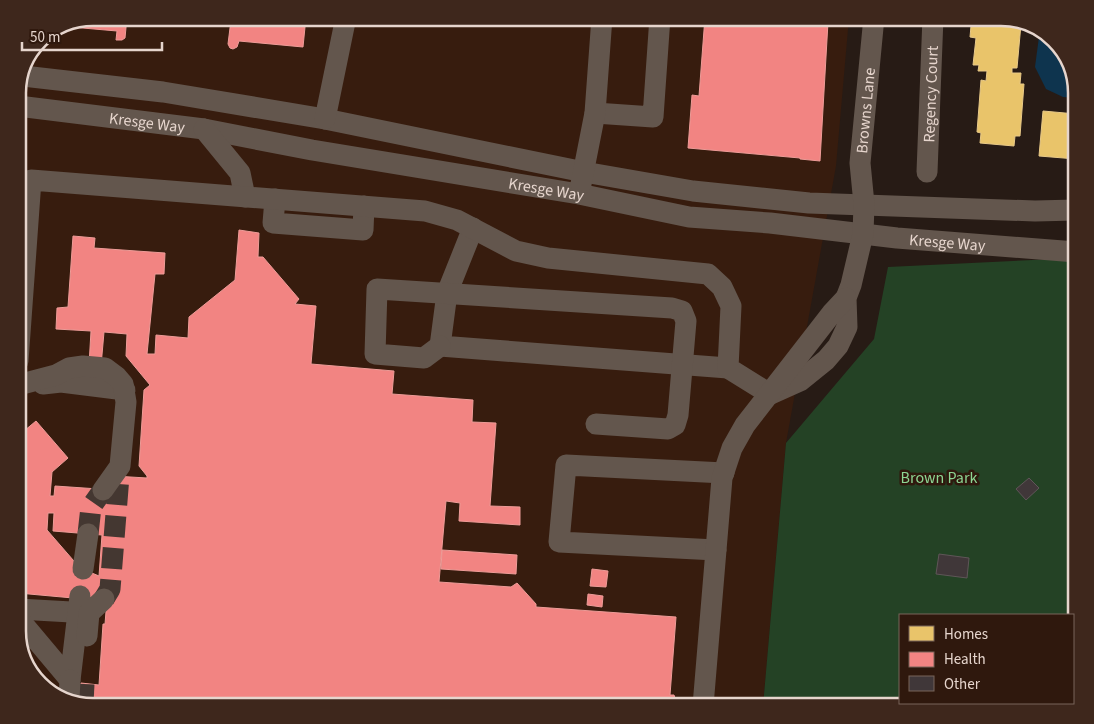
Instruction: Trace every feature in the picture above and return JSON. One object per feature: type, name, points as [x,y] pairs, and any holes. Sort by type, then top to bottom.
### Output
[{"type":"street","points":[[325,119],[344,26]]},
{"type":"street","points":[[579,194],[595,113],[601,26]]},
{"type":"street","points":[[595,113],[653,117],[659,26]]},
{"type":"street","name":"Browns Lane","points":[[770,394],[832,313],[846,298],[851,285],[862,234],[864,204],[860,163],[873,26]]},
{"type":"street","name":"Regency Court","points":[[927,172],[933,26]]},
{"type":"street","name":"Kresge Way","points":[[29,77],[162,92],[325,119],[584,172],[693,191],[809,203],[1068,210]]},
{"type":"street","name":"Kresge Way","points":[[26,107],[204,128],[312,150],[579,194],[689,217],[1068,251]]},
{"type":"street","points":[[204,128],[240,173],[245,197]]},
{"type":"street","points":[[26,250],[31,180],[276,199],[273,223],[363,230],[364,206],[425,211],[457,220],[516,251],[548,258],[708,274],[722,287],[731,306],[728,368]]},
{"type":"street","points":[[440,346],[447,293],[473,228]]},
{"type":"street","points":[[596,424],[668,430],[675,425],[678,415],[682,365],[686,321],[682,311],[672,308],[377,289],[375,354],[424,358],[440,346],[682,365],[728,368],[770,394],[746,425],[732,448],[722,478],[705,698]]},
{"type":"street","points":[[26,384],[61,382],[125,390],[126,402],[120,471],[103,490]]},
{"type":"street","points":[[716,550],[560,542],[566,464],[724,473]]},
{"type":"street","points":[[83,569],[88,534]]},
{"type":"street","points":[[26,609],[82,607],[104,598]]},
{"type":"street","points":[[74,688],[82,607]]},
{"type":"street","points":[[26,628],[74,688]]},
{"type":"shaded area","points":[[93,26],[848,26],[836,166],[786,443],[764,698],[93,698],[64,691],[49,681],[35,664],[26,635],[26,89],[33,64],[49,43],[60,35],[72,30]]},
{"type":"green space","name":"Brown Park","points":[[1068,258],[1068,614],[899,614],[899,698],[764,698],[786,443],[874,339],[888,267]]},
{"type":"water","points":[[1039,39],[1051,49],[1061,64],[1067,85],[1068,97],[1046,89],[1035,67]]},
{"type":"building: Homes","points":[[971,26],[1001,26],[1020,30],[1017,68],[1012,68],[1012,73],[1021,73],[1020,84],[1024,84],[1020,136],[1015,136],[1014,146],[980,143],[981,133],[977,132],[981,80],[986,81],[987,71],[978,71],[979,65],[973,65],[976,38],[970,37]]},
{"type":"building: Homes","points":[[1043,111],[1068,113],[1068,158],[1039,156]]},
{"type":"building: Health","points":[[126,26],[125,38],[116,40],[117,31],[81,28]]},
{"type":"building: Health","points":[[230,26],[305,26],[303,47],[239,41],[237,47],[233,49],[228,44]]},
{"type":"building: Health","points":[[704,26],[828,26],[820,161],[688,148],[692,95],[699,96]]},
{"type":"building: Health","points":[[239,230],[259,233],[258,257],[263,257],[299,299],[295,304],[316,306],[311,364],[394,371],[392,394],[473,400],[472,422],[496,423],[490,506],[520,507],[520,525],[459,521],[460,503],[446,501],[439,582],[511,587],[517,583],[536,604],[536,607],[676,617],[670,695],[674,695],[675,698],[93,698],[80,696],[81,683],[99,685],[103,624],[105,624],[107,599],[73,595],[73,598],[26,594],[26,429],[36,421],[68,458],[52,472],[50,496],[54,496],[55,486],[113,490],[114,476],[147,478],[139,466],[144,390],[150,385],[126,356],[127,334],[104,332],[101,366],[89,365],[91,331],[56,329],[57,308],[68,307],[73,236],[95,238],[94,248],[165,253],[164,274],[155,274],[147,354],[155,354],[156,335],[188,338],[189,317],[235,280]],"holes":[[[48,513],[54,513],[53,531],[102,535],[99,576],[80,568],[47,530]]]},
{"type":"building: Health","points":[[442,550],[517,555],[516,574],[441,569]]},
{"type":"building: Health","points":[[592,569],[608,571],[606,587],[590,586]]},
{"type":"building: Health","points":[[588,594],[603,596],[602,607],[587,605]]},
{"type":"building: Other","points":[[1029,478],[1039,488],[1026,500],[1016,489]]},
{"type":"building: Other","points":[[939,554],[969,558],[967,578],[936,574]]},
{"type":"tunnel","points":[[104,599],[110,589],[119,476]]},
{"type":"tunnel","points":[[88,534],[91,507],[103,490]]},
{"type":"tunnel","points":[[83,697],[84,684]]}]
